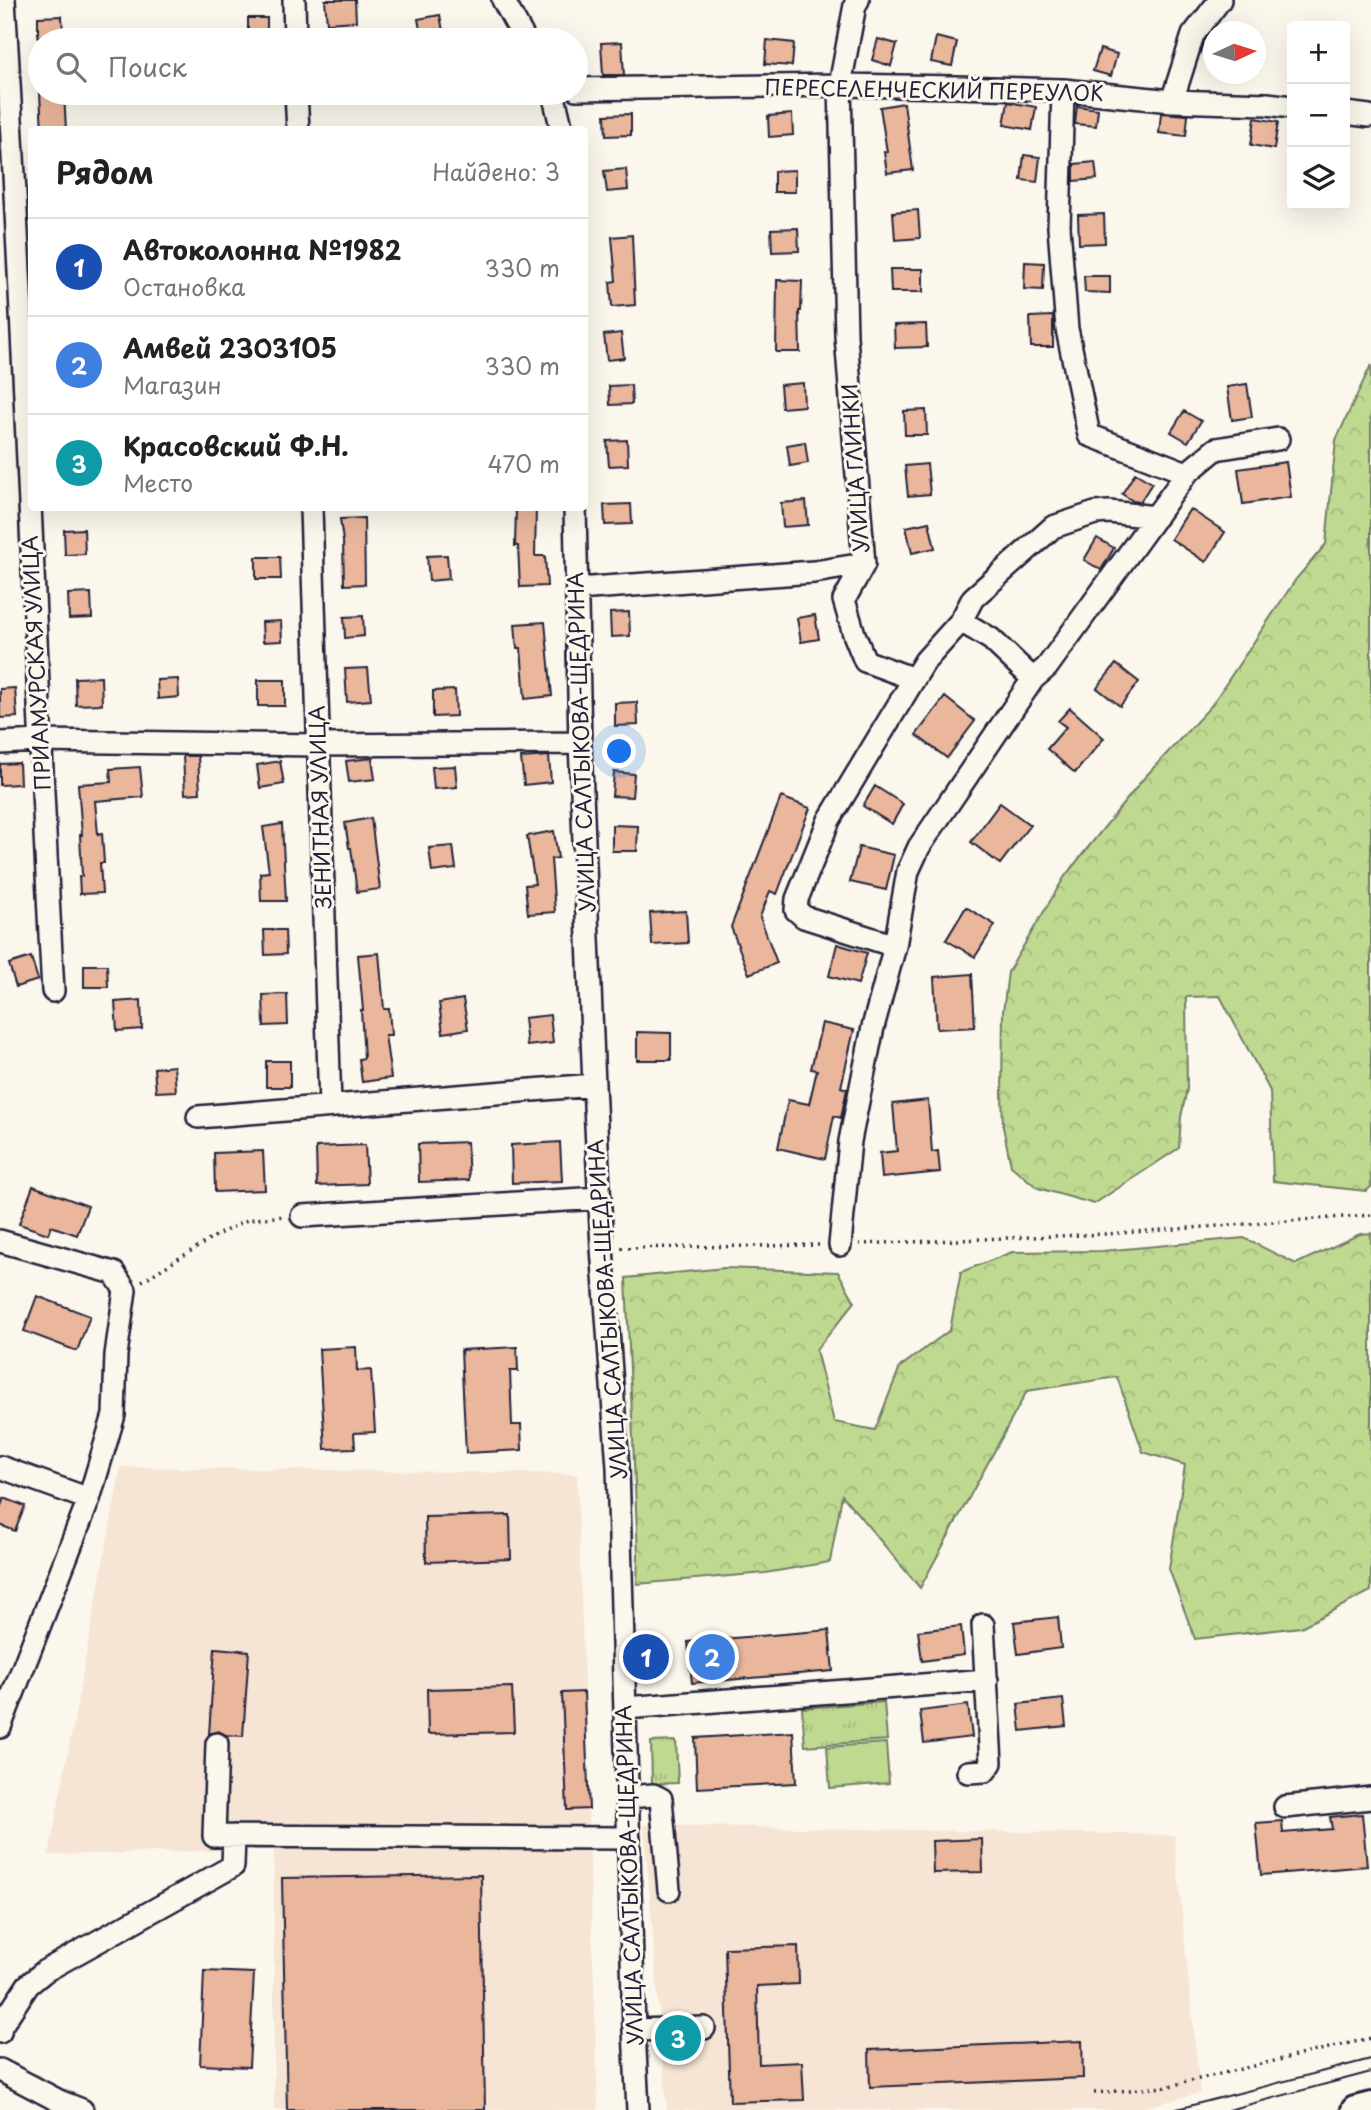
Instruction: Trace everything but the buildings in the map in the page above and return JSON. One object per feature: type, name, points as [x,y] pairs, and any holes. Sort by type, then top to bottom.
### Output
[{"type":"main road","points":[[1355,2110],[1371,2107]]},
{"type":"street","name":"ПРИАМУРСКАЯ УЛИЦА","points":[[4,0],[6,123],[53,991]]},
{"type":"street","points":[[294,0],[295,28]]},
{"type":"street","points":[[503,0],[518,28]]},
{"type":"street","name":"УЛИЦА ГЛИНКИ","points":[[577,589],[814,572],[864,564],[846,336],[840,85],[858,0]]},
{"type":"street","points":[[1172,101],[1193,35],[1220,0]]},
{"type":"street","name":"ПЕРЕСЕЛЕНЧЕСКИЙ ПЕРЕУЛОК","points":[[588,89],[840,85],[1063,90],[1172,101],[1287,106]]},
{"type":"street","points":[[1063,90],[1059,227],[1067,329],[1089,435],[1187,473]]},
{"type":"street","points":[[297,105],[298,126]]},
{"type":"street","points":[[556,105],[561,126]]},
{"type":"street","points":[[1350,114],[1369,116]]},
{"type":"street","points":[[840,1245],[850,1141],[873,1027],[895,946],[908,871],[919,847],[1033,678],[1047,667],[1187,473],[1216,449],[1279,439]]},
{"type":"street","name":"ЗЕНИТНАЯ УЛИЦА","points":[[310,511],[330,1106]]},
{"type":"street","name":"УЛИЦА САЛТЫКОВА-ЩЕДРИНА","points":[[575,511],[580,743],[594,1085],[618,1467],[638,2110]]},
{"type":"street","points":[[895,946],[804,917],[796,910],[797,899],[830,820],[925,661],[961,621],[973,598],[1053,527],[1095,513],[1156,517]]},
{"type":"street","points":[[864,564],[844,600],[865,661],[914,680]]},
{"type":"street","points":[[961,621],[991,639],[1033,678]]},
{"type":"street","points":[[0,743],[580,743]]},
{"type":"street","points":[[198,1117],[594,1085]]},
{"type":"street","points":[[302,1216],[600,1198]]},
{"type":"street","points":[[0,1241],[114,1273],[130,1288],[116,1354],[114,1415],[89,1499],[0,1727]]},
{"type":"street","points":[[0,1467],[89,1499]]},
{"type":"street","points":[[968,1772],[985,1771],[991,1763],[983,1625]]},
{"type":"street","points":[[625,1707],[987,1680]]},
{"type":"street","points":[[217,1744],[214,1836],[629,1838]]},
{"type":"street","points":[[628,1797],[653,1795],[662,1799],[669,1890]]},
{"type":"street","points":[[1285,1807],[1371,1798]]},
{"type":"street","points":[[0,2032],[1,2026],[28,1985],[45,1970],[233,1866],[234,1836]]},
{"type":"street","points":[[634,2030],[704,2028]]},
{"type":"street","points":[[0,2070],[82,2110]]},
{"type":"street","points":[[1366,2110],[1371,2107]]},
{"type":"path","points":[[1106,1234],[1371,1215]]},
{"type":"path","points":[[130,1288],[247,1220],[302,1216]]},
{"type":"path","points":[[1094,2093],[1165,2087],[1371,2038]]},
{"type":"shaded area","points":[[121,1467],[577,1474],[598,2110],[274,2110],[274,1849],[49,1855]]},
{"type":"shaded area","points":[[644,1825],[1174,1835],[1200,2093],[1134,2110],[667,2110]]},
{"type":"green space","points":[[1371,365],[1371,1187],[1366,1191],[1273,1181],[1270,1091],[1220,996],[1186,997],[1187,1089],[1181,1117],[1179,1148],[1094,1204],[1038,1188],[1011,1166],[1003,1127],[1003,1012],[1008,972],[1065,876],[1144,778],[1211,706],[1296,579],[1326,544],[1336,440]]},
{"type":"green space","points":[[1371,1233],[1371,1591],[1301,1627],[1195,1639],[1169,1569],[1185,1465],[1143,1452],[1117,1377],[1027,1391],[920,1588],[842,1495],[830,1562],[765,1573],[637,1584],[626,1278],[724,1268],[838,1272],[855,1302],[816,1350],[834,1422],[875,1430],[900,1367],[950,1330],[961,1272],[1012,1252],[1102,1251],[1244,1238],[1296,1264],[1360,1234]]},
{"type":"green space","points":[[884,1702],[887,1740],[805,1746],[802,1708]]},
{"type":"green space","points":[[676,1741],[678,1783],[652,1784],[651,1742]]},
{"type":"green space","points":[[886,1743],[889,1783],[830,1788],[827,1747]]},
{"type":"tram line","points":[[1173,2110],[1371,2059]]},
{"type":"tram line","points":[[1228,2110],[1371,2072]]},
{"type":"place","name":"Автоколонна №1982","points":[[646,1657]]},
{"type":"place","name":"Амвей 2303105","points":[[712,1657]]},
{"type":"place","name":"Красовский Ф.Н.","points":[[678,2038]]}]
